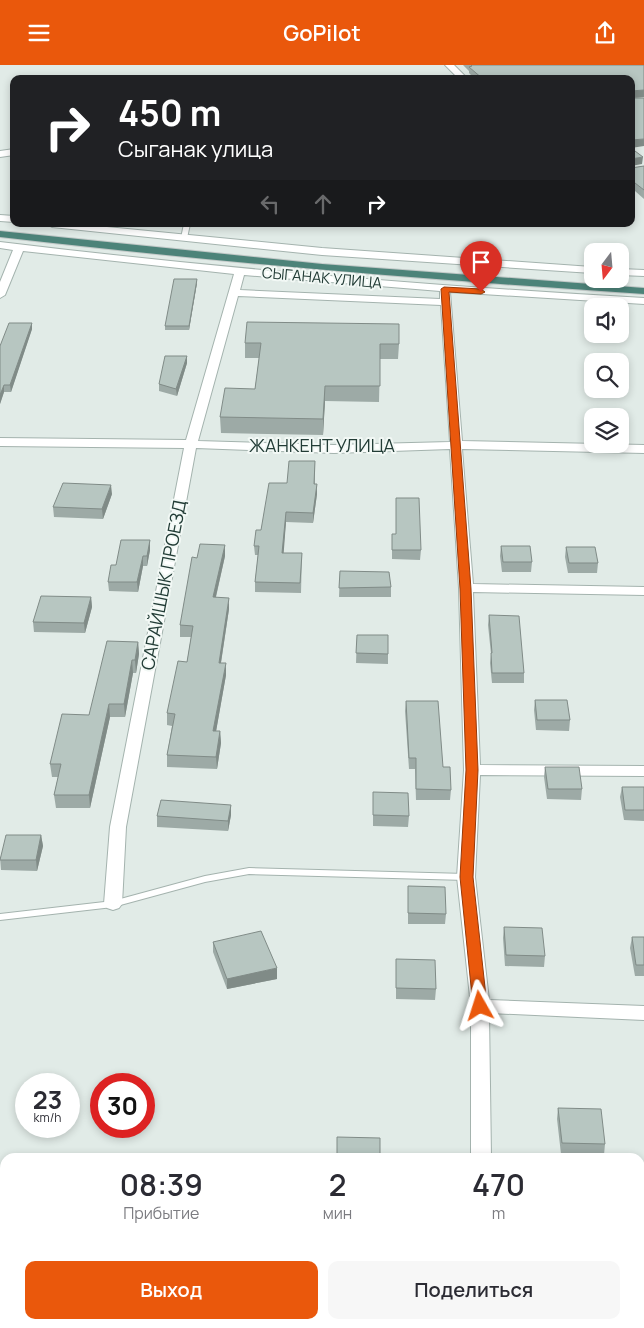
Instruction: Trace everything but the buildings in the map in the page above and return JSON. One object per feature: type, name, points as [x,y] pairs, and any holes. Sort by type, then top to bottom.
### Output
[{"type":"highway","points":[[0,228],[254,255],[515,276],[644,284]]},
{"type":"highway","points":[[0,234],[250,261],[514,283],[644,291]]},
{"type":"street","points":[[449,65],[460,75]]},
{"type":"street","points":[[80,227],[338,253],[584,269]]},
{"type":"street","name":"СЫГАНАК УЛИЦА","points":[[0,245],[445,296],[644,301]]},
{"type":"street","points":[[0,295],[19,247]]},
{"type":"street","name":"САРАЙШЫК ПРОЕЗД","points":[[113,903],[118,827],[191,444],[240,271]]},
{"type":"street","points":[[629,272],[644,273]]},
{"type":"street","points":[[234,293],[445,296],[466,589],[472,770],[466,877],[480,1006],[481,1153]]},
{"type":"street","name":"ЖАНКЕНТ УЛИЦА","points":[[0,442],[191,444],[334,449],[456,445],[644,449]]},
{"type":"street","points":[[466,589],[644,591]]},
{"type":"street","points":[[472,770],[644,771]]},
{"type":"street","points":[[480,1006],[644,1013]]},
{"type":"lane","points":[[184,238],[186,227]]},
{"type":"lane","points":[[0,917],[113,903],[205,879],[250,871],[466,877]]},
{"type":"route","points":[[480,1006],[466,877],[472,770],[466,589],[444,289],[481,292]]}]
